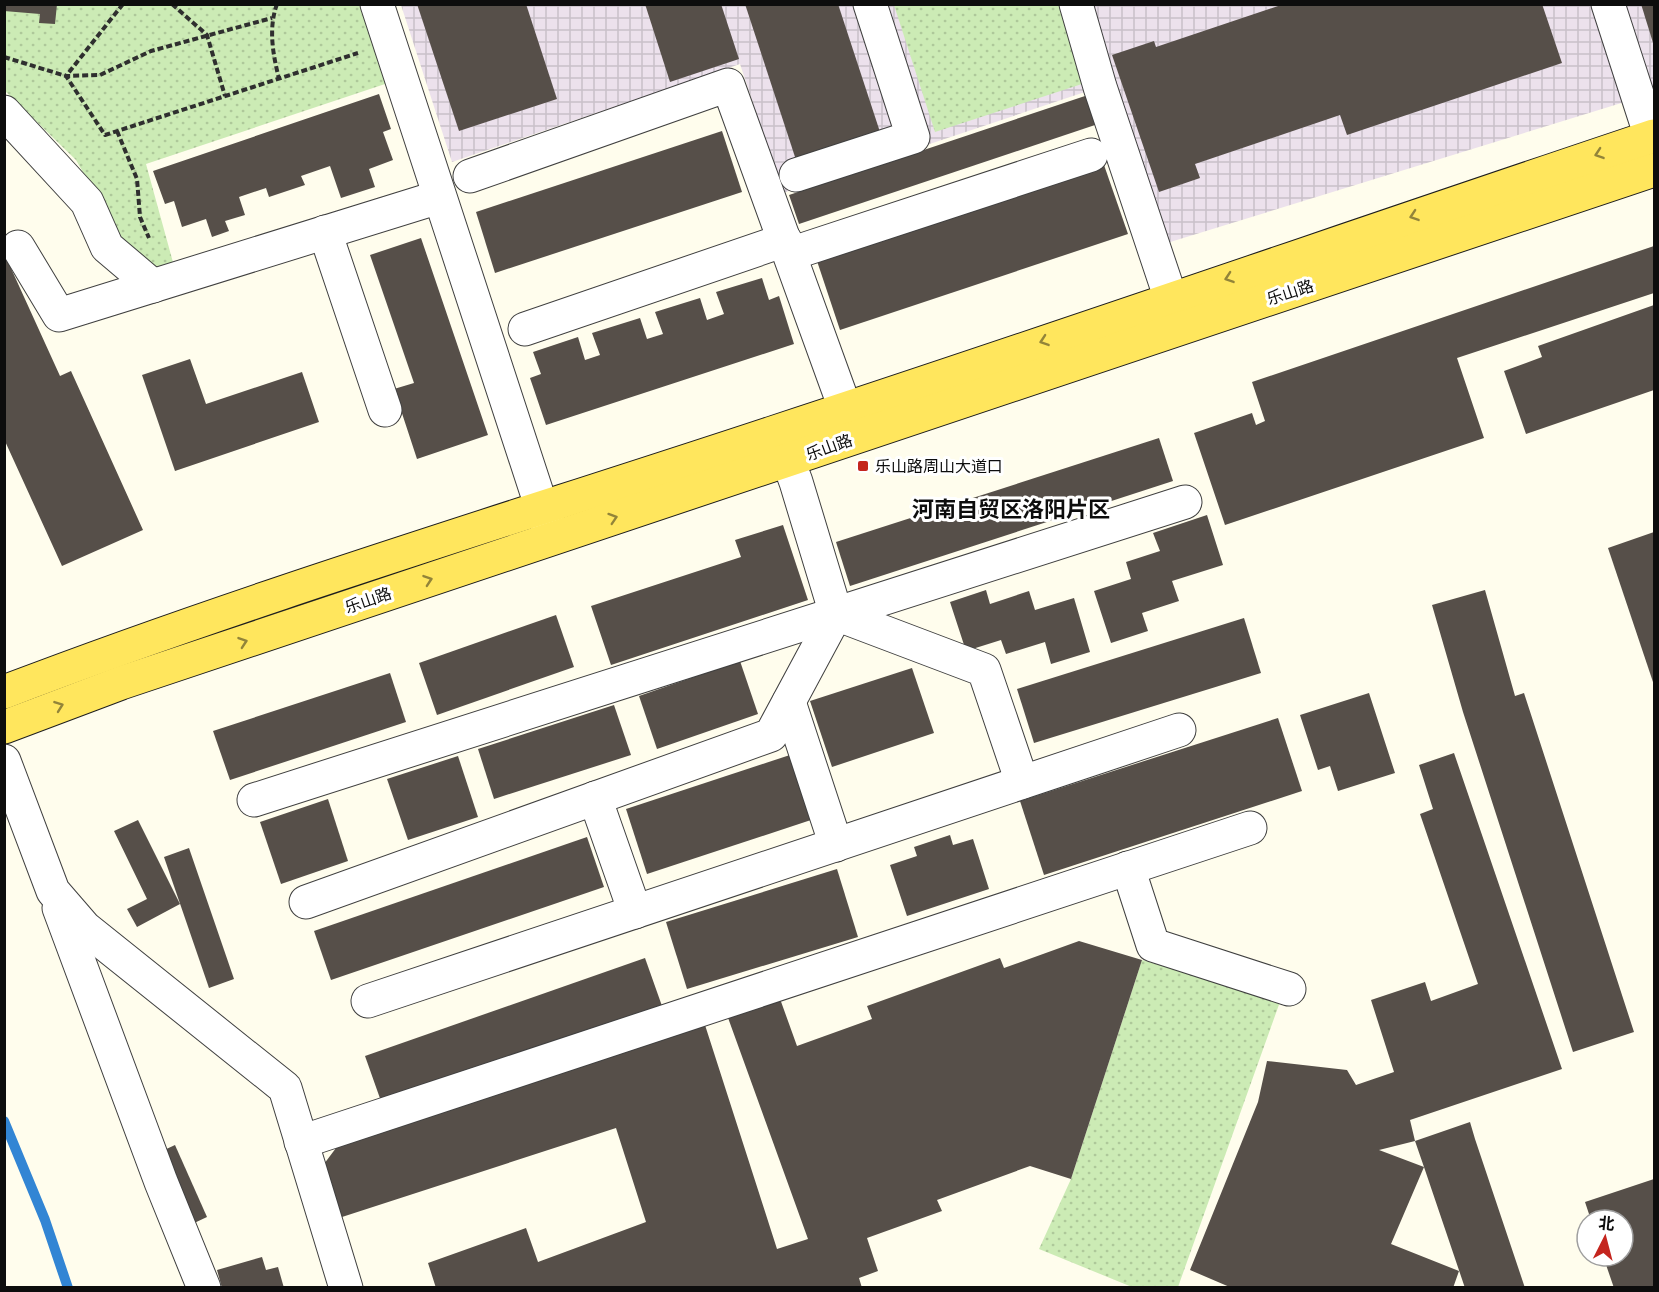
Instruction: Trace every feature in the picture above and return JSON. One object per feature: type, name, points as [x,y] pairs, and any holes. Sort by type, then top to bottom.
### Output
[{"type":"main road","name":"乐山路","points":[[6,721],[552,538],[788,462],[1175,313],[1653,136]]},
{"type":"main road","name":"乐山路","points":[[4,692],[111,651],[845,408],[1175,313],[1654,170]]},
{"type":"lane","points":[[376,4],[552,538]]},
{"type":"lane","points":[[796,176],[913,137],[870,4]]},
{"type":"lane","points":[[1076,4],[1100,87],[1175,313]]},
{"type":"lane","points":[[1608,4],[1653,136]]},
{"type":"lane","points":[[470,176],[728,85],[845,408]]},
{"type":"lane","points":[[4,112],[87,202],[107,247],[157,285]]},
{"type":"lane","points":[[525,329],[1091,155]]},
{"type":"lane","points":[[18,247],[59,315],[440,197]]},
{"type":"lane","points":[[325,232],[385,410]]},
{"type":"lane","points":[[306,902],[771,735],[836,614],[777,432]]},
{"type":"lane","points":[[254,800],[1185,502]]},
{"type":"lane","points":[[836,614],[984,670],[1022,782]]},
{"type":"lane","points":[[789,702],[836,844]]},
{"type":"lane","points":[[368,1001],[1179,730]]},
{"type":"lane","points":[[4,761],[161,1182],[204,1287]]},
{"type":"lane","points":[[595,798],[635,912]]},
{"type":"lane","points":[[301,1142],[1250,828]]},
{"type":"lane","points":[[1128,868],[1153,945],[1288,990]]},
{"type":"lane","points":[[53,891],[85,928],[285,1088],[346,1287]]},
{"type":"path","points":[[66,76],[123,4]]},
{"type":"path","points":[[172,4],[207,35],[225,96]]},
{"type":"path","points":[[277,4],[272,18],[273,53],[279,79]]},
{"type":"path","points":[[4,57],[66,76],[100,75],[151,51],[272,18]]},
{"type":"path","points":[[66,76],[105,135],[389,44]]},
{"type":"path","points":[[117,131],[137,179],[140,217],[158,259],[157,285]]},
{"type":"shaded area","points":[[401,5],[1654,5],[1654,93],[1154,247],[1100,87],[783,193],[740,64],[452,162]]},
{"type":"green space","points":[[4,5],[359,5],[388,83],[146,164],[174,266],[159,271],[128,251],[76,160],[5,91]]},
{"type":"green space","points":[[894,5],[1060,5],[1085,83],[935,132]]},
{"type":"green space","points":[[1142,960],[1281,999],[1178,1287],[1132,1287],[1039,1249],[1071,1179]]},
{"type":"building","points":[[4,4],[57,4],[55,24],[39,23],[40,14],[4,11]]},
{"type":"building","points":[[417,4],[526,4],[557,99],[459,131]]},
{"type":"building","points":[[645,4],[721,4],[739,59],[670,82]]},
{"type":"building","points":[[745,4],[838,4],[880,132],[796,160]]},
{"type":"building","points":[[1284,4],[1542,4],[1562,63],[1347,135],[1340,115],[1195,164],[1200,178],[1159,192],[1112,55],[1154,41],[1156,47]]},
{"type":"building","points":[[1641,4],[1654,4],[1654,46]]},
{"type":"building","points":[[379,94],[391,129],[383,132],[393,160],[369,169],[375,187],[341,198],[330,166],[301,176],[305,185],[269,197],[266,188],[239,197],[245,215],[225,221],[229,231],[212,237],[206,219],[182,227],[174,201],[165,204],[153,171]]},
{"type":"building","points":[[1088,95],[1098,124],[799,224],[789,195]]},
{"type":"building","points":[[722,131],[742,192],[495,273],[476,212]]},
{"type":"building","points":[[1104,165],[1128,234],[840,330],[817,261]]},
{"type":"building","points":[[421,238],[488,435],[417,459],[394,389],[414,383],[370,255]]},
{"type":"building","points":[[1654,246],[1654,293],[1457,358],[1484,438],[1225,525],[1194,433],[1252,413],[1256,425],[1265,421],[1252,382]]},
{"type":"building","points":[[4,253],[60,376],[71,371],[143,530],[62,566],[4,439]]},
{"type":"building","points":[[762,278],[769,300],[779,296],[794,344],[546,425],[530,378],[541,374],[533,352],[578,337],[585,360],[600,355],[592,333],[640,318],[647,339],[663,334],[655,312],[700,298],[707,320],[724,314],[716,292]]},
{"type":"building","points":[[1654,305],[1654,390],[1526,434],[1504,371],[1542,357],[1538,346]]},
{"type":"building","points":[[190,359],[206,404],[302,372],[319,422],[175,471],[142,375]]},
{"type":"building","points":[[1159,438],[1173,481],[850,586],[836,542]]},
{"type":"building","points":[[1207,515],[1223,565],[1172,581],[1179,601],[1142,613],[1148,631],[1111,643],[1094,591],[1131,579],[1126,562],[1160,551],[1153,533]]},
{"type":"building","points":[[783,525],[808,600],[611,665],[591,606],[741,557],[735,540]]},
{"type":"building","points":[[1654,532],[1654,685],[1608,548]]},
{"type":"building","points":[[986,590],[990,604],[1029,591],[1035,610],[1074,598],[1090,652],[1051,664],[1045,642],[1006,654],[1001,640],[966,651],[950,602]]},
{"type":"building","points":[[1485,590],[1515,696],[1524,693],[1634,1032],[1573,1052],[1463,712],[1432,605]]},
{"type":"building","points":[[556,615],[574,667],[437,715],[419,663]]},
{"type":"building","points":[[1244,618],[1261,673],[1034,743],[1017,689]]},
{"type":"building","points":[[740,661],[758,714],[657,749],[639,696]]},
{"type":"building","points":[[912,668],[934,733],[832,767],[810,701]]},
{"type":"building","points":[[390,673],[406,722],[230,780],[213,731]]},
{"type":"building","points":[[1369,693],[1395,773],[1338,791],[1330,766],[1318,770],[1300,715]]},
{"type":"building","points":[[614,705],[631,755],[494,799],[478,749]]},
{"type":"building","points":[[1278,718],[1302,791],[1044,875],[1020,801]]},
{"type":"building","points":[[1454,753],[1562,1069],[1410,1120],[1415,1141],[1379,1150],[1424,1167],[1391,1244],[1459,1271],[1453,1288],[1232,1288],[1190,1270],[1258,1102],[1267,1061],[1347,1070],[1356,1085],[1394,1072],[1371,1000],[1425,982],[1431,1001],[1478,984],[1420,814],[1433,809],[1419,765]]},
{"type":"building","points":[[793,754],[814,819],[647,874],[626,809]]},
{"type":"building","points":[[458,756],[478,817],[408,840],[387,779]]},
{"type":"building","points":[[328,799],[348,861],[281,884],[260,822]]},
{"type":"building","points":[[138,820],[180,904],[137,927],[127,909],[147,899],[114,831]]},
{"type":"building","points":[[950,835],[953,845],[973,839],[989,889],[907,916],[890,865],[917,856],[914,847]]},
{"type":"building","points":[[587,837],[604,887],[331,980],[314,931]]},
{"type":"building","points":[[189,848],[234,979],[209,988],[164,857]]},
{"type":"building","points":[[837,869],[858,937],[687,989],[666,922]]},
{"type":"building","points":[[1079,941],[1142,960],[1071,1179],[1030,1166],[937,1200],[942,1211],[867,1238],[878,1271],[859,1278],[862,1288],[436,1288],[428,1263],[526,1228],[538,1262],[646,1222],[616,1128],[342,1217],[324,1164],[339,1144],[705,1025],[777,1249],[808,1239],[727,1015],[779,996],[797,1046],[872,1019],[867,1006],[1000,958],[1004,968]]},
{"type":"building","points":[[645,958],[662,1006],[382,1104],[365,1056]]},
{"type":"building","points":[[1470,1122],[1525,1288],[1465,1288],[1415,1141]]},
{"type":"building","points":[[175,1145],[207,1217],[192,1224],[160,1152]]},
{"type":"building","points":[[1654,1179],[1654,1287],[1614,1288],[1607,1268],[1635,1268],[1635,1208],[1587,1208],[1585,1202]]},
{"type":"building","points":[[262,1257],[266,1270],[278,1267],[284,1288],[222,1288],[217,1270]]},
{"type":"waterway","points":[[4,1121],[45,1220],[68,1288]]},
{"type":"place","name":"乐山路周山大道口","points":[[863,466]]},
{"type":"district","name":"河南自贸区洛阳片区","points":[[1011,508]]}]
